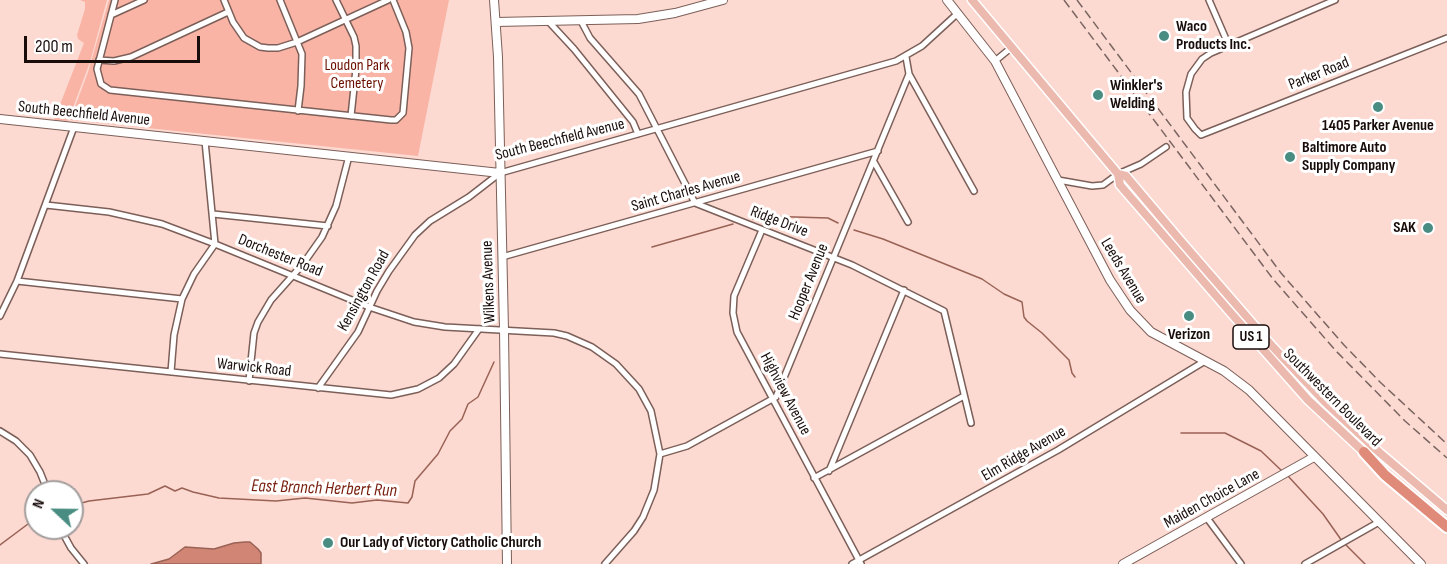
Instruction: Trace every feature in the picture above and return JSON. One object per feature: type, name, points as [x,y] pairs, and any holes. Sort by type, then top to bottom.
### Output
[{"type":"highway","points":[[1364,452],[1385,475],[1447,527]]},
{"type":"main road","name":"Southwestern Boulevard","points":[[972,0],[1118,174],[1120,185],[1308,400],[1364,452],[1447,520]]},
{"type":"main road","name":"Southwestern Boulevard","points":[[1118,174],[1126,176],[1238,308],[1325,402],[1447,510]]},
{"type":"street","points":[[115,0],[97,74],[100,84],[117,92],[396,120],[403,113],[409,40],[393,0]]},
{"type":"street","points":[[111,15],[144,0]]},
{"type":"street","points":[[224,0],[233,22],[244,38],[260,46],[278,48],[297,42],[388,0]]},
{"type":"street","points":[[280,0],[303,60],[297,111]]},
{"type":"street","points":[[336,0],[356,46],[351,116]]},
{"type":"street","name":"Wilkens Avenue","points":[[494,0],[504,330],[507,564]]},
{"type":"street","points":[[496,22],[580,21],[656,16],[723,0]]},
{"type":"street","name":"Leeds Avenue","points":[[947,0],[995,61],[1110,280],[1130,310],[1151,332],[1228,374],[1249,390],[1421,564]]},
{"type":"street","points":[[1209,0],[1228,46],[1335,0]]},
{"type":"street","points":[[99,60],[114,61],[131,57],[228,12]]},
{"type":"street","name":"South Beechfield Avenue","points":[[0,119],[500,173],[887,65],[906,57],[930,40],[958,13]]},
{"type":"street","points":[[580,21],[590,38],[639,94],[695,203]]},
{"type":"street","points":[[549,22],[633,122],[638,134]]},
{"type":"street","name":"Parker Road","points":[[1228,46],[1202,59],[1187,83],[1187,117],[1201,135],[1447,38]]},
{"type":"street","points":[[995,61],[1012,47]]},
{"type":"street","points":[[906,57],[909,74],[974,191]]},
{"type":"street","name":"Hooper Avenue","points":[[772,400],[776,397],[909,74]]},
{"type":"street","points":[[0,316],[17,281],[74,127]]},
{"type":"street","points":[[171,372],[182,299],[200,265],[215,244],[205,141]]},
{"type":"street","points":[[1058,180],[1103,185],[1166,147]]},
{"type":"street","name":"Saint Charles Avenue","points":[[502,257],[878,151]]},
{"type":"street","points":[[249,381],[254,333],[258,322],[271,300],[314,249],[328,226],[341,192],[349,156]]},
{"type":"street","points":[[874,162],[908,222]]},
{"type":"street","name":"Kensington Road","points":[[318,388],[358,332],[388,271],[415,235],[430,221],[469,197],[500,173]]},
{"type":"street","name":"Ridge Drive","points":[[695,203],[834,258],[944,311],[971,423]]},
{"type":"street","name":"Dorchester Road","points":[[46,205],[109,212],[162,224],[369,307],[414,322],[445,327],[540,331],[567,336],[592,347],[616,364],[639,389],[651,411],[660,453]]},
{"type":"street","points":[[213,214],[328,226]]},
{"type":"street","name":"Highview Avenue","points":[[762,230],[734,296],[733,313],[737,332],[860,562]]},
{"type":"street","points":[[17,281],[182,299]]},
{"type":"street","points":[[829,471],[904,291]]},
{"type":"street","name":"Warwick Road","points":[[0,354],[379,395],[404,393],[429,384],[447,372],[478,329]]},
{"type":"street","name":"Elm Ridge Avenue","points":[[852,564],[860,562],[1058,450],[1205,361]]},
{"type":"street","points":[[814,478],[964,396]]},
{"type":"street","points":[[605,564],[634,531],[643,517],[654,490],[660,453],[687,446],[772,400]]},
{"type":"street","points":[[0,431],[16,441],[30,455],[43,480]]},
{"type":"street","name":"Maiden Choice Lane","points":[[1123,564],[1314,457]]},
{"type":"street","points":[[1207,518],[1241,564]]},
{"type":"street","points":[[1305,564],[1379,522]]},
{"type":"street","points":[[67,540],[84,564]]},
{"type":"green space","points":[[80,0],[107,0],[90,62],[68,121],[54,120],[84,43],[78,39],[77,35],[85,9],[85,2]]},
{"type":"green space","name":"Loudon Park Cemetery","points":[[109,0],[449,0],[418,156],[70,120],[88,72]]},
{"type":"shaded area","points":[[250,542],[261,553],[261,564],[151,564],[169,559],[185,547],[214,549],[234,543]]},
{"type":"waterway","name":"East Branch Herbert Run","points":[[753,219],[762,216],[828,218],[838,223]]},
{"type":"waterway","name":"East Branch Herbert Run","points":[[652,247],[733,224]]},
{"type":"waterway","name":"East Branch Herbert Run","points":[[854,230],[883,239],[982,279],[1004,294],[1022,302],[1024,317],[1069,360],[1075,377]]},
{"type":"waterway","name":"East Branch Herbert Run","points":[[84,502],[148,494],[165,486],[175,491],[182,488],[219,498],[276,501],[305,498],[352,503],[377,500],[408,503],[412,497],[415,481],[438,454],[450,431],[462,419],[468,404],[478,397],[494,362]]},
{"type":"waterway","name":"East Branch Herbert Run","points":[[1181,433],[1225,433],[1261,451],[1282,471]]},
{"type":"waterway","name":"East Branch Herbert Run","points":[[1288,476],[1323,514],[1342,541]]},
{"type":"waterway","name":"East Branch Herbert Run","points":[[0,545],[24,527]]},
{"type":"waterway","name":"East Branch Herbert Run","points":[[1345,544],[1365,564]]},
{"type":"railway","points":[[1064,0],[1273,279],[1336,351],[1405,421],[1447,458]]},
{"type":"railway","points":[[1077,0],[1281,273],[1344,345],[1447,444]]},
{"type":"place","name":"Waco Products Inc.","points":[[1164,36]]},
{"type":"place","name":"Winkler's Welding","points":[[1098,95]]},
{"type":"place","name":"1405 Parker Avenue","points":[[1378,107]]},
{"type":"place","name":"Baltimore Auto Supply Company","points":[[1290,157]]},
{"type":"place","name":"SAK","points":[[1428,228]]},
{"type":"place","name":"Verizon","points":[[1189,316]]},
{"type":"place","name":"Our Lady of Victory Catholic Church","points":[[328,543]]}]
